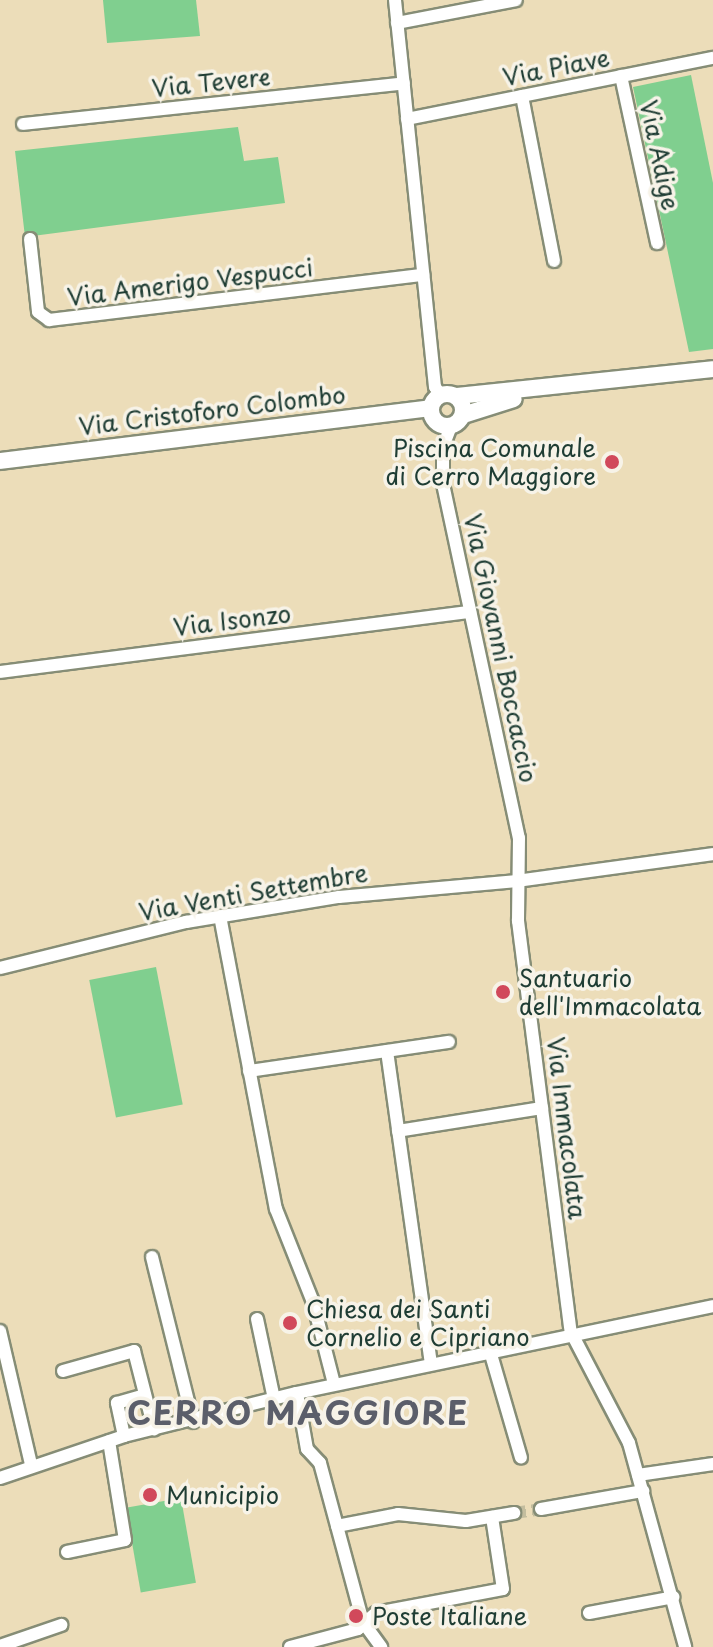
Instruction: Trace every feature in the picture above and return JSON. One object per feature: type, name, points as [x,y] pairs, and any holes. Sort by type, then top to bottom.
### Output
[{"type":"street","points":[[395,0],[435,387],[443,399],[457,420],[436,422],[443,399]]},
{"type":"street","points":[[397,23],[516,0]]},
{"type":"street","name":"Via Piave","points":[[407,119],[713,58]]},
{"type":"street","name":"Via Adige","points":[[621,76],[657,243]]},
{"type":"street","name":"Via Tevere","points":[[23,124],[404,83]]},
{"type":"street","points":[[522,96],[554,261]]},
{"type":"street","name":"Via Amerigo Vespucci","points":[[30,239],[38,312],[49,320],[423,275]]},
{"type":"street","name":"Via Cristoforo Colombo","points":[[0,461],[443,399],[713,369]]},
{"type":"street","name":"Via Cristoforo Colombo","points":[[457,420],[537,390]]},
{"type":"street","name":"Via Giovanni Boccaccio","points":[[457,420],[442,471],[519,838],[517,881]]},
{"type":"street","name":"Via Isonzo","points":[[0,672],[470,612]]},
{"type":"street","name":"Via Venti Settembre","points":[[0,968],[220,916],[339,897],[517,881],[713,854]]},
{"type":"street","name":"Via Immacolata","points":[[517,881],[571,1332]]},
{"type":"street","points":[[220,916],[276,1209],[313,1302],[334,1384]]},
{"type":"street","points":[[249,1071],[449,1042]]},
{"type":"street","points":[[387,1051],[431,1364]]},
{"type":"street","points":[[398,1131],[542,1108]]},
{"type":"street","points":[[152,1257],[193,1422]]},
{"type":"street","points":[[0,1478],[31,1464],[124,1436],[193,1422],[334,1384],[571,1332],[713,1306]]},
{"type":"street","points":[[257,1319],[274,1399]]},
{"type":"street","points":[[0,1331],[31,1464]]},
{"type":"street","points":[[571,1332],[624,1428],[674,1597],[685,1647]]},
{"type":"street","points":[[63,1371],[134,1351],[154,1429]]},
{"type":"street","points":[[490,1351],[521,1458]]},
{"type":"street","points":[[297,1393],[307,1449],[320,1463],[363,1622],[381,1647]]},
{"type":"street","points":[[124,1436],[117,1403],[145,1395]]},
{"type":"street","points":[[67,1552],[125,1540],[109,1441]]},
{"type":"street","points":[[638,1475],[713,1464]]},
{"type":"street","points":[[541,1509],[643,1491]]},
{"type":"street","points":[[337,1526],[398,1514],[440,1522],[514,1513]]},
{"type":"street","points":[[290,1647],[358,1629],[376,1613],[446,1596],[503,1589],[492,1517]]},
{"type":"street","points":[[589,1613],[674,1597]]},
{"type":"street","points":[[7,1645],[61,1625]]},
{"type":"green space","points":[[103,0],[196,0],[200,36],[107,43]]},
{"type":"green space","points":[[691,75],[713,183],[713,349],[689,352],[633,87]]},
{"type":"green space","points":[[238,127],[244,161],[278,157],[285,203],[25,237],[15,151]]},
{"type":"green space","points":[[156,967],[183,1104],[116,1117],[89,980]]},
{"type":"green space","points":[[181,1498],[196,1583],[141,1592],[126,1508]]},
{"type":"tunnel","points":[[514,1513],[541,1509]]},
{"type":"place","name":"Piscina Comunale di Cerro Maggiore","points":[[612,462]]},
{"type":"place","name":"Santuario dell'Immacolata","points":[[503,992]]},
{"type":"place","name":"Chiesa dei Santi Cornelio e Cipriano","points":[[290,1323]]},
{"type":"place","name":"Municipio","points":[[150,1495]]},
{"type":"place","name":"Poste Italiane","points":[[356,1616]]},
{"type":"district","name":"CERRO MAGGIORE","points":[[298,1412]]}]
